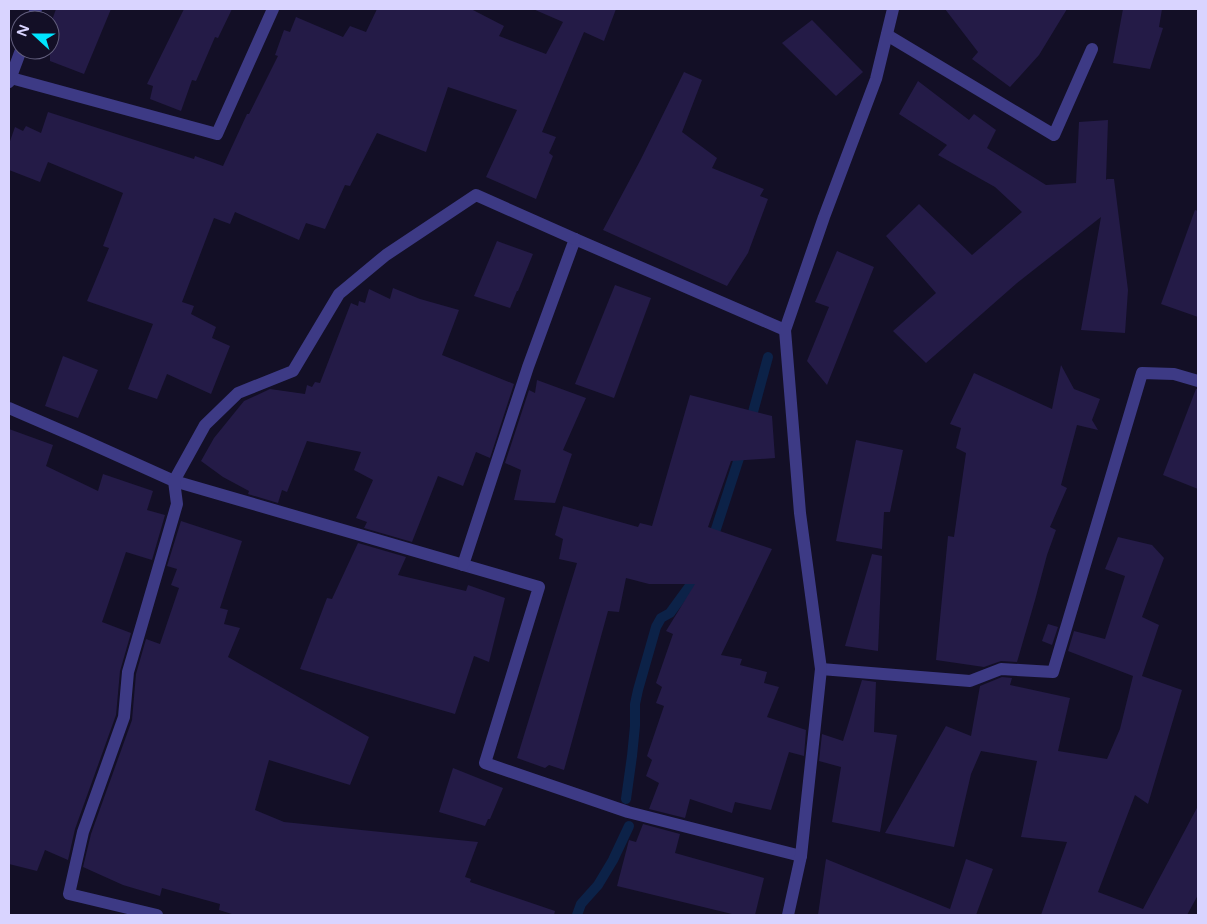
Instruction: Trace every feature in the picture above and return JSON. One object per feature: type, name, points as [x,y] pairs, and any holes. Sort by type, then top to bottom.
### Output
[{"type":"street","points":[[17,60],[10,80],[217,134],[273,9]]},
{"type":"street","points":[[788,915],[801,856],[820,669],[800,513],[785,330],[824,217],[876,79],[893,9]]},
{"type":"street","points":[[887,35],[1054,135],[1092,48]]},
{"type":"street","points":[[157,915],[69,894],[82,832],[124,717],[128,672],[177,504],[174,481],[206,425],[238,393],[293,371],[339,294],[386,255],[476,195],[785,330]]},
{"type":"street","points":[[463,565],[528,367],[575,239]]},
{"type":"street","points":[[820,669],[970,681],[1000,669],[1052,672],[1142,373],[1174,374],[1198,381]]},
{"type":"street","points":[[9,408],[174,481],[539,587],[485,764],[628,812],[801,856]]},
{"type":"building","points":[[111,9],[84,74],[50,61],[60,60],[60,10],[56,10]]},
{"type":"building","points":[[184,9],[232,9],[218,38],[215,37],[196,81],[192,80],[181,111],[150,99],[153,86],[147,84]]},
{"type":"building","points":[[377,9],[471,9],[504,26],[499,36],[546,54],[563,22],[533,9],[616,9],[604,41],[584,32],[542,132],[556,137],[549,153],[553,156],[536,199],[486,177],[517,110],[448,87],[426,152],[377,133],[350,186],[345,185],[325,229],[306,223],[299,240],[235,212],[230,224],[214,218],[182,302],[194,306],[191,314],[216,327],[212,338],[230,346],[211,394],[167,374],[157,399],[128,389],[153,324],[87,301],[109,248],[103,246],[123,193],[48,162],[40,182],[9,170],[9,144],[15,127],[23,131],[26,126],[41,133],[48,112],[194,159],[195,156],[223,166],[247,114],[249,114],[278,56],[275,55],[284,30],[290,32],[296,17],[343,37],[350,26],[366,32]]},
{"type":"building","points":[[945,9],[1067,9],[1039,55],[1010,87],[972,59],[978,52]]},
{"type":"building","points":[[1123,9],[1162,9],[1159,27],[1163,28],[1150,69],[1113,63]]},
{"type":"building","points":[[812,20],[863,72],[836,96],[782,43]]},
{"type":"building","points":[[684,72],[702,80],[682,132],[717,158],[712,168],[764,189],[760,196],[768,199],[748,253],[727,286],[603,230]]},
{"type":"building","points":[[918,81],[969,120],[974,114],[996,130],[987,148],[1046,185],[1076,183],[1079,122],[1108,120],[1106,180],[1114,179],[1128,290],[1125,333],[1081,330],[1101,217],[1017,283],[926,363],[893,331],[936,293],[886,236],[919,204],[972,255],[1022,212],[995,187],[938,155],[947,145],[899,114]]},
{"type":"building","points":[[1195,210],[1198,211],[1198,317],[1161,304]]},
{"type":"building","points":[[497,241],[533,254],[510,308],[474,296]]},
{"type":"building","points":[[837,251],[874,267],[827,385],[807,361],[829,307],[815,302]]},
{"type":"building","points":[[615,285],[651,298],[614,398],[575,384]]},
{"type":"building","points":[[393,288],[420,299],[459,310],[442,355],[514,384],[490,458],[476,452],[463,486],[438,476],[412,542],[364,528],[367,522],[356,518],[373,480],[354,470],[361,452],[307,441],[287,492],[282,490],[278,503],[248,494],[249,491],[223,477],[201,461],[214,438],[244,401],[270,389],[305,394],[307,385],[312,387],[315,382],[320,383],[351,303],[358,306],[359,301],[365,303],[369,289],[390,299]]},
{"type":"building","points":[[63,356],[98,370],[78,418],[45,406]]},
{"type":"building","points":[[1061,365],[1074,389],[1100,399],[1092,420],[1098,430],[1077,425],[1061,485],[1067,488],[1050,527],[1056,530],[1047,555],[1017,662],[1001,661],[984,667],[936,660],[948,536],[954,537],[966,453],[956,448],[961,428],[950,424],[974,373],[1052,409]]},
{"type":"building","points":[[537,380],[586,398],[563,450],[572,454],[555,503],[514,500],[521,470],[505,463],[529,390],[535,393]]},
{"type":"building","points":[[1196,389],[1198,389],[1198,489],[1163,475]]},
{"type":"building","points":[[690,395],[772,416],[775,458],[731,461],[708,527],[772,549],[721,655],[742,659],[740,665],[767,672],[764,683],[779,687],[767,717],[806,730],[804,756],[789,752],[771,810],[735,802],[732,813],[690,799],[685,818],[649,809],[659,783],[646,776],[652,760],[647,756],[664,706],[656,703],[662,687],[656,683],[673,634],[666,631],[695,584],[649,584],[626,578],[619,612],[608,611],[564,770],[549,765],[545,768],[517,758],[577,563],[559,559],[563,539],[555,535],[563,506],[638,527],[640,523],[652,526]]},
{"type":"building","points":[[9,429],[53,445],[46,466],[98,491],[103,474],[153,491],[147,510],[165,515],[152,560],[126,552],[102,622],[131,633],[120,671],[116,715],[75,829],[68,860],[45,850],[37,871],[9,864]]},
{"type":"building","points":[[856,440],[903,450],[890,512],[884,512],[882,549],[836,541]]},
{"type":"building","points":[[181,521],[242,541],[220,608],[228,610],[224,624],[240,628],[228,657],[369,737],[350,785],[269,760],[255,810],[284,822],[478,842],[465,877],[471,879],[470,882],[555,911],[554,915],[235,915],[219,910],[220,904],[162,888],[160,896],[123,885],[83,867],[91,834],[132,720],[136,674],[146,639],[160,644],[179,588],[171,585],[177,569],[167,566]]},
{"type":"building","points":[[1118,537],[1152,545],[1164,558],[1142,617],[1159,625],[1142,676],[1182,690],[1148,804],[1135,795],[1098,892],[1143,909],[1198,806],[1198,895],[1187,915],[1041,915],[1067,842],[1021,837],[1037,761],[981,751],[971,774],[954,847],[885,833],[946,726],[971,736],[980,686],[1002,677],[1012,678],[1010,685],[1070,698],[1058,751],[1107,759],[1120,729],[1133,676],[1068,651],[1074,631],[1105,639],[1125,576],[1105,569]]},
{"type":"building","points":[[358,543],[406,557],[398,575],[466,591],[468,585],[505,598],[489,662],[474,656],[455,714],[300,669],[327,598],[332,599]]},
{"type":"building","points":[[872,554],[882,556],[878,651],[845,646]]},
{"type":"building","points":[[1048,624],[1058,627],[1052,645],[1042,641]]},
{"type":"building","points":[[862,680],[876,682],[874,732],[897,735],[880,832],[832,822],[841,767],[819,761],[822,734],[843,741]]},
{"type":"building","points":[[453,768],[503,788],[490,819],[488,819],[485,826],[439,812]]},
{"type":"building","points":[[643,824],[680,834],[675,853],[764,878],[755,915],[736,915],[617,886],[629,840],[636,842]]},
{"type":"building","points":[[826,859],[950,909],[966,859],[993,869],[976,915],[818,915]]},
{"type":"waterway","points":[[750,423],[768,357]]},
{"type":"waterway","points":[[711,542],[742,449]]},
{"type":"waterway","points":[[626,799],[635,726],[635,704],[656,627],[661,618],[670,613],[689,587],[696,573]]},
{"type":"waterway","points":[[577,915],[581,904],[598,885],[613,860],[629,826]]}]
